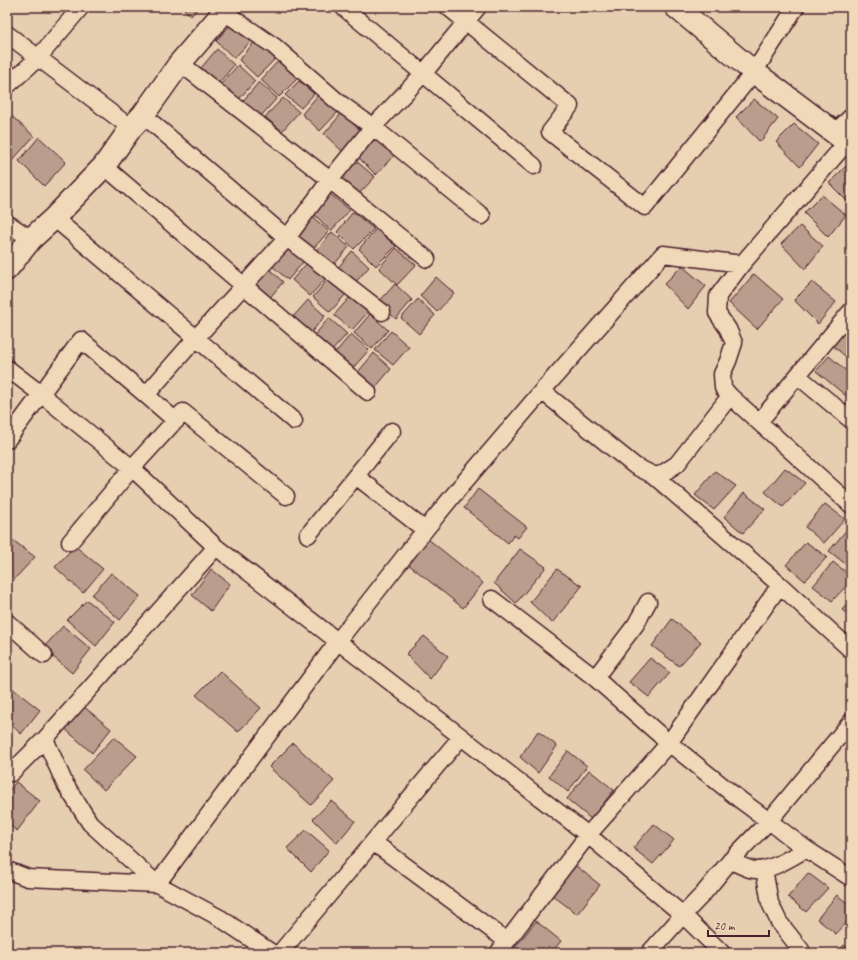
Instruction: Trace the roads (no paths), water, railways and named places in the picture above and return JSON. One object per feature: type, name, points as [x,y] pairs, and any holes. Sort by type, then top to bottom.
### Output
[{"type":"street","points":[[7,86],[38,58],[81,7]]},
{"type":"street","points":[[343,7],[534,166]]},
{"type":"street","points":[[448,7],[570,106],[550,132],[645,207],[754,72],[793,8]]},
{"type":"street","points":[[146,395],[288,238],[330,180],[373,127],[423,74],[478,7]]},
{"type":"street","points":[[676,7],[754,72],[844,140]]},
{"type":"street","points":[[7,269],[31,239],[54,218],[104,166],[180,63],[226,9],[274,46],[336,101],[373,127],[482,216]]},
{"type":"street","points":[[7,34],[38,58],[137,121],[382,312]]},
{"type":"street","points":[[180,63],[427,258]]},
{"type":"street","points":[[851,116],[844,140],[742,264],[718,296],[717,313],[728,329],[734,343],[722,374],[723,388],[851,505]]},
{"type":"street","points":[[104,166],[368,392]]},
{"type":"street","points":[[54,218],[294,421]]},
{"type":"street","points":[[7,223],[31,239]]},
{"type":"street","points":[[157,884],[338,642],[460,486],[663,254],[742,264]]},
{"type":"street","points":[[759,422],[851,311]]},
{"type":"street","points":[[7,440],[81,340],[176,421]]},
{"type":"street","points":[[7,368],[132,468],[216,547],[588,835],[683,915],[722,953]]},
{"type":"street","points":[[798,376],[851,420]]},
{"type":"street","points":[[542,391],[636,466],[652,475],[780,585],[851,650]]},
{"type":"street","points":[[652,475],[660,475],[677,464],[730,396]]},
{"type":"street","points":[[70,542],[132,468],[183,412],[286,496]]},
{"type":"street","points":[[308,535],[392,431]]},
{"type":"street","points":[[356,476],[425,530]]},
{"type":"street","points":[[8,774],[45,739],[216,547]]},
{"type":"street","points":[[373,842],[502,947],[588,835],[669,743],[780,585]]},
{"type":"street","points":[[492,599],[595,678],[669,743],[734,795],[806,849],[851,878]]},
{"type":"street","points":[[595,678],[636,624],[648,602]]},
{"type":"street","points":[[7,622],[44,655]]},
{"type":"street","points":[[648,953],[704,894],[730,860],[769,820],[851,722]]},
{"type":"street","points":[[280,953],[461,737]]},
{"type":"street","points":[[45,739],[64,784],[90,823],[157,884],[220,918],[272,953]]},
{"type":"street","points":[[730,860],[752,870],[764,869],[781,864],[806,849]]},
{"type":"street","points":[[764,869],[770,903],[779,922],[802,953]]},
{"type":"street","points":[[7,870],[28,878],[157,884]]}]
